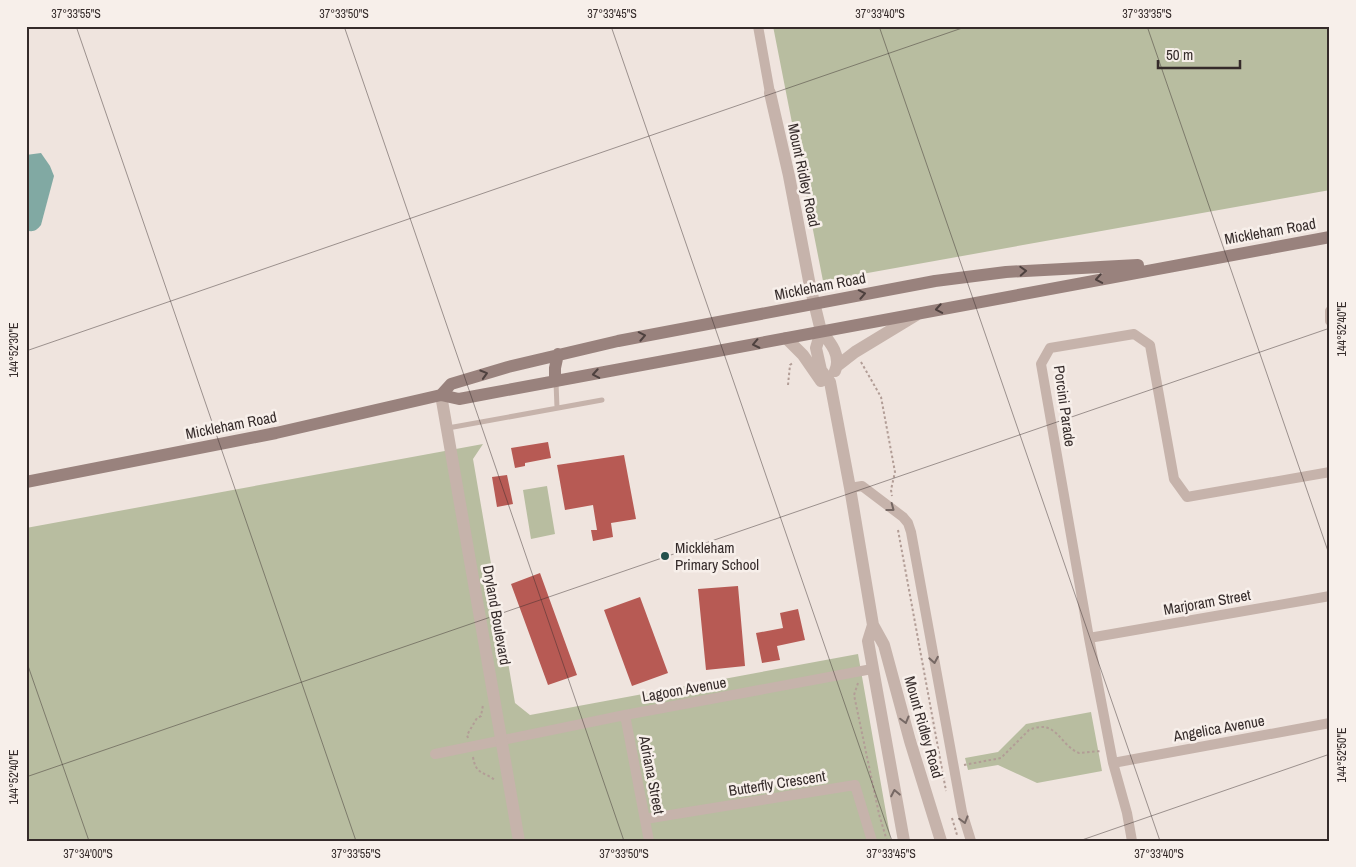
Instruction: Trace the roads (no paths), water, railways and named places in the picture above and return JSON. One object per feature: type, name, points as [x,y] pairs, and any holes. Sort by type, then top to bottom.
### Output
[{"type":"main road","name":"Mickleham Road","points":[[26,482],[276,433],[441,395],[459,400],[920,312],[1330,237]]},
{"type":"main road","name":"Mickleham Road","points":[[441,395],[451,384],[558,354],[934,281],[1006,272],[1118,267],[1215,258]]},
{"type":"main road","points":[[556,381],[555,368],[558,354]]},
{"type":"street","name":"Mount Ridley Road","points":[[758,26],[770,93],[789,176],[814,303],[821,331],[834,346],[837,366]]},
{"type":"street","points":[[1330,311],[1330,321]]},
{"type":"street","points":[[830,382],[837,366],[855,352],[920,312]]},
{"type":"street","name":"Mount Ridley Road","points":[[821,331],[816,348],[820,370],[830,382],[873,625],[884,645],[910,741],[941,841]]},
{"type":"street","name":"Porcini Parade","points":[[1132,841],[1127,813],[1110,749],[1041,364],[1050,348],[1134,334],[1150,345],[1174,479],[1187,498],[1330,472]]},
{"type":"street","points":[[786,338],[803,355],[833,398]]},
{"type":"street","name":"Dryland Boulevard","points":[[441,395],[519,841]]},
{"type":"street","points":[[850,488],[862,486],[895,510],[908,523],[912,532],[962,812],[971,841]]},
{"type":"street","name":"Marjoram Street","points":[[1089,638],[1330,596]]},
{"type":"street","name":"Mount Ridley Road","points":[[873,625],[868,641],[867,670],[904,841]]},
{"type":"street","name":"Lagoon Avenue","points":[[434,754],[625,715],[867,670]]},
{"type":"street","name":"Adriana Street","points":[[625,715],[649,841]]},
{"type":"street","name":"Angelica Avenue","points":[[1113,763],[1330,723]]},
{"type":"street","name":"Butterfly Crescent","points":[[645,820],[855,785],[872,841]]},
{"type":"lane","points":[[556,381],[557,408]]},
{"type":"lane","points":[[448,428],[602,400]]},
{"type":"water","points":[[41,153],[54,176],[41,225],[36,230],[31,231],[26,230],[26,155]]},
{"type":"place","name":"Mickleham Primary School","points":[[665,556]]}]
